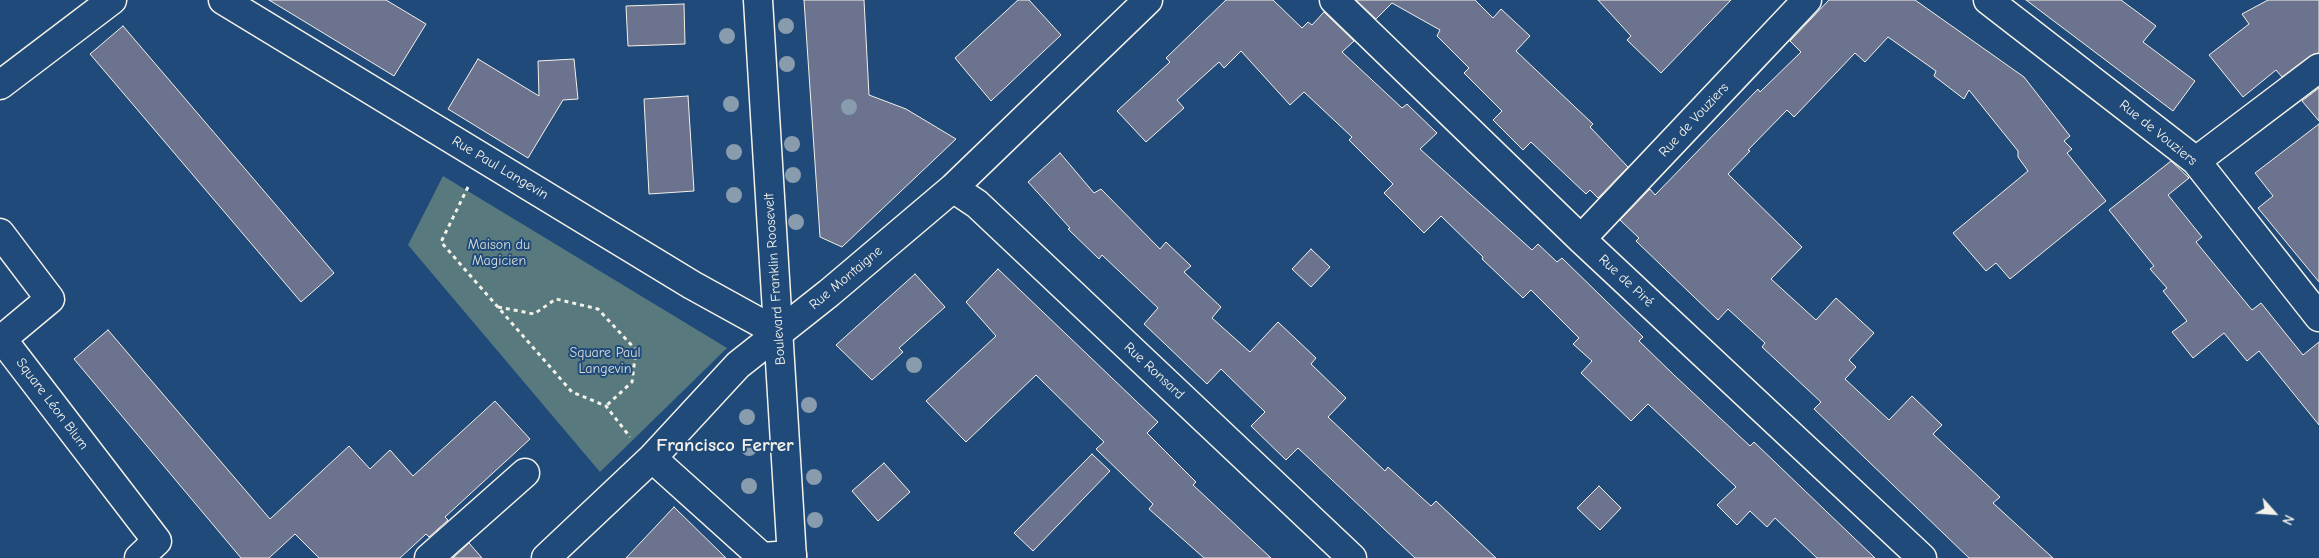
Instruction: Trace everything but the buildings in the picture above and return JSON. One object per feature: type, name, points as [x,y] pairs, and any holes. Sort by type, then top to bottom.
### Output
[{"type":"street","points":[[0,85],[112,0]]},
{"type":"street","name":"Rue Paul Langevin","points":[[224,0],[692,285],[778,333]]},
{"type":"street","name":"Boulevard Franklin Roosevelt","points":[[758,0],[792,556]]},
{"type":"street","name":"Rue Montaigne","points":[[546,558],[652,458],[738,365],[954,188],[1148,0]]},
{"type":"street","name":"Rue de Piré","points":[[1334,0],[1580,239],[1922,558]]},
{"type":"street","name":"Rue de Vouziers","points":[[1580,239],[1806,0]]},
{"type":"street","name":"Rue de Vouziers","points":[[1988,0],[2196,161],[2319,317]]},
{"type":"street","points":[[2196,161],[2319,68]]},
{"type":"street","name":"Rue Ronsard","points":[[954,188],[978,204],[1352,558]]},
{"type":"street","name":"Square Léon Blum","points":[[0,233],[50,299],[2,339],[157,541],[139,558]]},
{"type":"street","points":[[652,458],[762,557],[792,556]]},
{"type":"street","points":[[429,558],[525,473]]},
{"type":"path","points":[[486,160],[466,190],[442,242],[572,392],[606,406],[632,440],[652,458]]},
{"type":"path","points":[[498,307],[534,314],[556,299],[598,309],[636,350],[632,382],[606,406]]},
{"type":"green space","name":"Square Paul Langevin","points":[[443,176],[727,348],[600,472],[408,245]]},
{"type":"district","name":"Francisco Ferrer","points":[[725,446]]},
{"type":"park label","name":"Maison du Magicien","points":[[499,254]]}]
